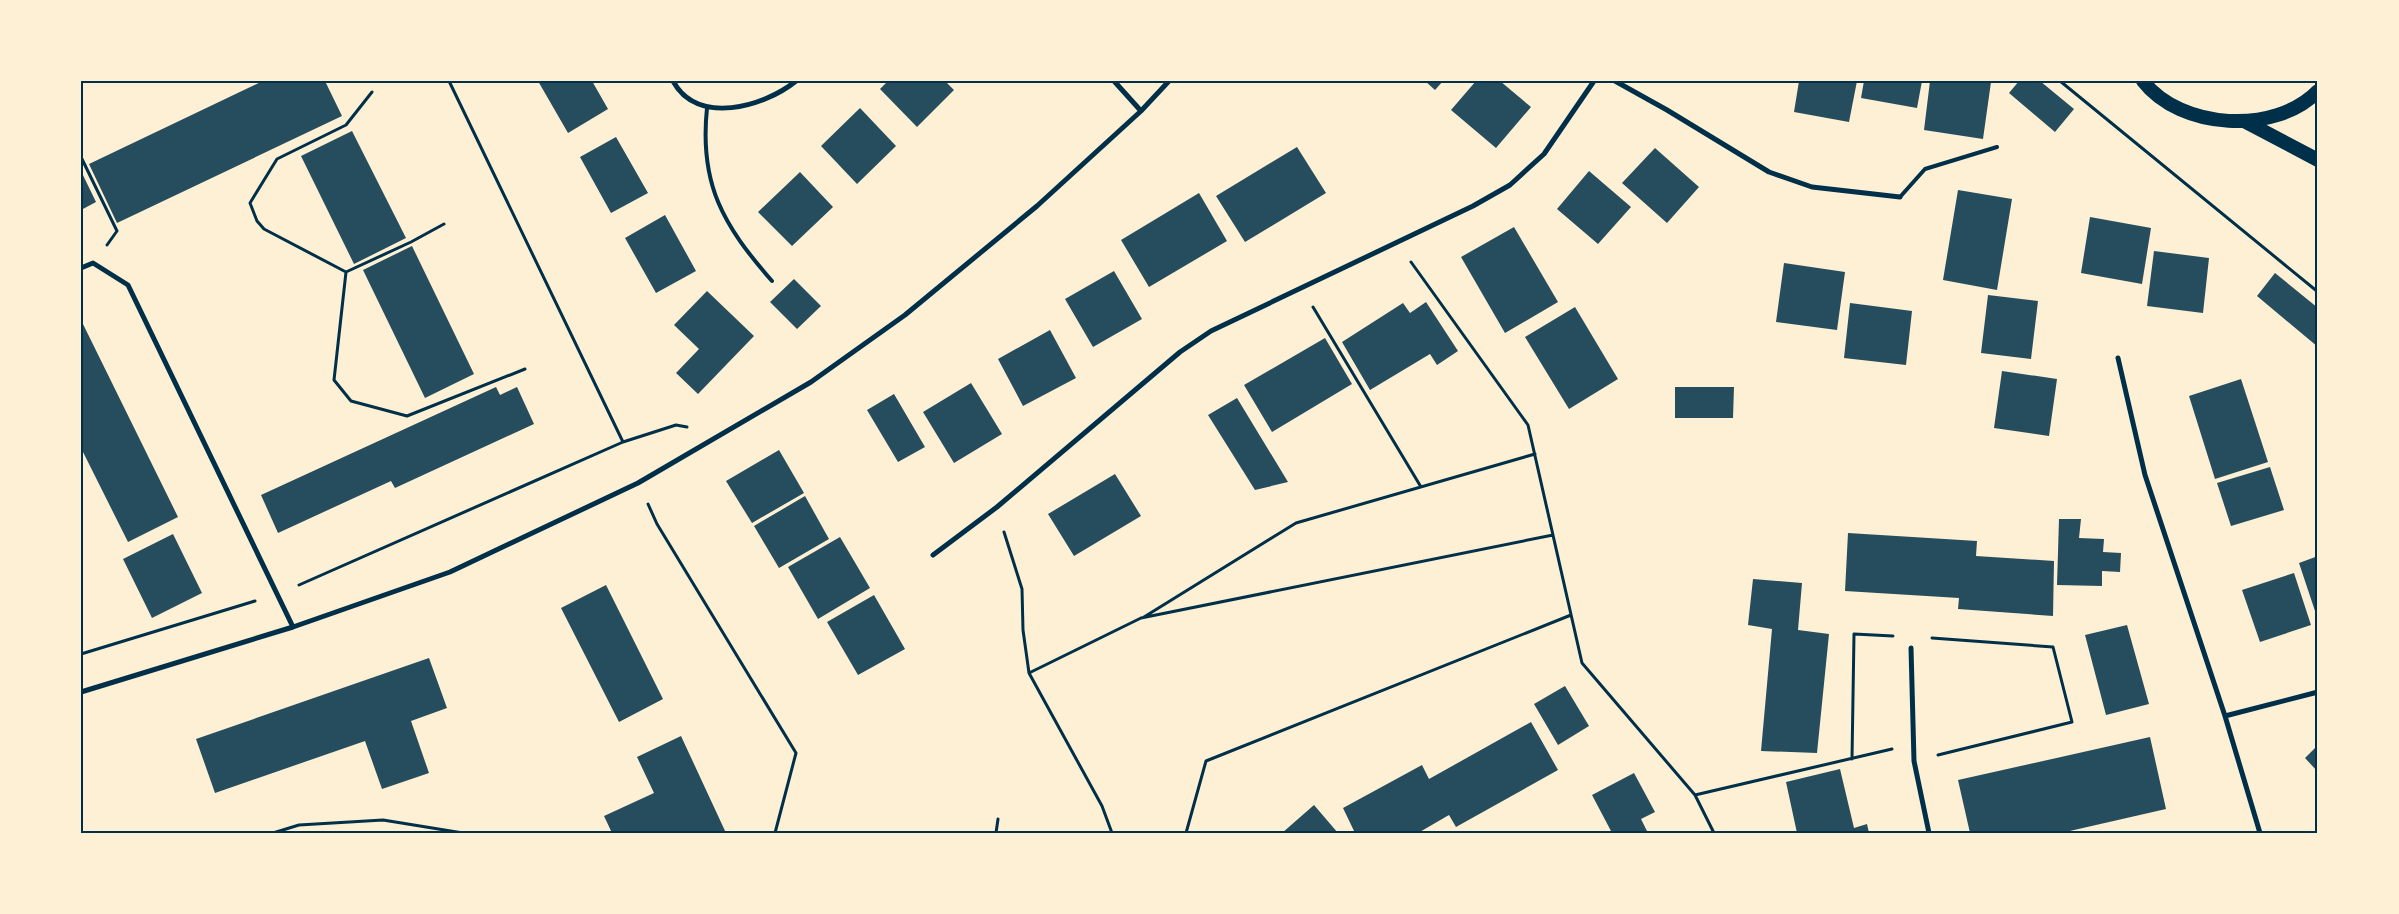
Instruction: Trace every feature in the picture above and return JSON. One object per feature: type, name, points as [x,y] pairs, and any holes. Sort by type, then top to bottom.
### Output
[{"type":"highway","points":[[2143,81],[2176,107],[2210,120],[2246,122],[2282,114],[2318,91]]},
{"type":"highway","points":[[2246,122],[2318,160]]},
{"type":"street","points":[[673,81],[678,90],[707,108],[733,110],[768,96],[796,81]]},
{"type":"street","points":[[1114,81],[1141,111]]},
{"type":"street","points":[[81,692],[293,627],[450,572],[638,483],[811,382],[904,315],[1037,206],[1141,111],[1169,81]]},
{"type":"street","points":[[933,555],[997,507],[1063,449],[1180,352],[1211,331],[1396,241],[1473,206],[1510,185],[1544,154],[1594,81]]},
{"type":"street","points":[[1615,81],[1769,172],[1812,187],[1900,196]]},
{"type":"street","points":[[81,268],[93,263],[128,285],[293,627]]},
{"type":"street","points":[[2118,358],[2145,475],[2225,716],[2260,833]]},
{"type":"street","points":[[1911,648],[1914,761],[1929,833]]},
{"type":"street","points":[[2225,716],[2318,692]]},
{"type":"lane","points":[[707,108],[704,137],[707,169],[715,195],[727,222],[772,281]]},
{"type":"lane","points":[[1900,196],[1925,170],[1997,147]]},
{"type":"path","points":[[449,81],[623,442]]},
{"type":"path","points":[[2060,81],[2318,292]]},
{"type":"path","points":[[346,272],[264,230],[257,221],[250,203],[278,158],[346,125],[372,92]]},
{"type":"path","points":[[81,157],[117,231],[93,263]]},
{"type":"path","points":[[346,272],[411,242],[444,224]]},
{"type":"path","points":[[1396,241],[1528,425],[1582,663],[1695,795],[1714,833]]},
{"type":"path","points":[[346,272],[334,380],[351,401],[407,416],[525,369]]},
{"type":"path","points":[[1301,287],[1421,487]]},
{"type":"path","points":[[81,654],[278,594],[623,442],[676,425],[721,435]]},
{"type":"path","points":[[1028,673],[1141,618],[1296,523],[1535,454]]},
{"type":"path","points":[[638,483],[657,524],[796,753],[775,833]]},
{"type":"path","points":[[997,507],[1022,589],[1023,630],[1028,673],[1102,806],[1112,833]]},
{"type":"path","points":[[1141,618],[1553,535]]},
{"type":"path","points":[[1186,833],[1206,760],[1571,615]]},
{"type":"path","points":[[1852,759],[1854,634],[2053,647],[2072,722],[1914,761]]},
{"type":"path","points":[[1911,637],[1911,648]]},
{"type":"path","points":[[1695,795],[1914,744]]},
{"type":"path","points":[[996,833],[998,819]]},
{"type":"path","points":[[273,833],[299,825],[382,820],[463,833]]},
{"type":"building","points":[[263,81],[325,81],[342,116],[117,223],[89,164]]},
{"type":"building","points":[[538,81],[592,81],[608,109],[568,133]]},
{"type":"building","points":[[888,81],[945,81],[954,90],[917,127],[880,89]]},
{"type":"building","points":[[1425,81],[1443,81],[1435,90]]},
{"type":"building","points":[[1476,81],[1500,81],[1531,107],[1496,148],[1451,110]]},
{"type":"building","points":[[1799,81],[1857,81],[1849,122],[1794,112]]},
{"type":"building","points":[[1864,81],[1922,81],[1917,108],[1861,98]]},
{"type":"building","points":[[1930,81],[1991,82],[1983,139],[1924,130]]},
{"type":"building","points":[[2019,81],[2040,81],[2074,109],[2055,132],[2009,93]]},
{"type":"building","points":[[860,108],[896,146],[857,184],[821,146]]},
{"type":"building","points":[[352,131],[406,238],[354,264],[301,156]]},
{"type":"building","points":[[616,137],[648,193],[611,213],[580,157]]},
{"type":"building","points":[[1297,147],[1326,193],[1245,242],[1216,196]]},
{"type":"building","points":[[1655,148],[1699,187],[1667,223],[1622,183]]},
{"type":"building","points":[[81,171],[96,202],[81,210]]},
{"type":"building","points":[[1589,171],[1631,207],[1598,244],[1557,209]]},
{"type":"building","points":[[800,172],[833,207],[792,246],[758,212]]},
{"type":"building","points":[[1958,190],[2012,199],[1997,290],[1943,280]]},
{"type":"building","points":[[1199,193],[1227,241],[1149,287],[1121,240]]},
{"type":"building","points":[[665,215],[696,271],[656,293],[625,238]]},
{"type":"building","points":[[2090,217],[2151,228],[2142,284],[2081,273]]},
{"type":"building","points":[[1514,227],[1558,302],[1505,333],[1461,257]]},
{"type":"building","points":[[412,246],[474,374],[425,398],[363,270]]},
{"type":"building","points":[[2154,251],[2209,258],[2203,313],[2147,306]]},
{"type":"building","points":[[1784,263],[1845,272],[1837,330],[1776,322]]},
{"type":"building","points":[[1114,271],[1142,319],[1093,347],[1065,299]]},
{"type":"building","points":[[2275,273],[2318,308],[2318,347],[2257,296]]},
{"type":"building","points":[[794,279],[821,306],[797,329],[770,302]]},
{"type":"building","points":[[707,291],[754,336],[698,394],[676,373],[699,349],[674,325]]},
{"type":"building","points":[[1988,295],[2038,301],[2031,359],[1981,353]]},
{"type":"building","points":[[1426,302],[1458,351],[1437,365],[1430,354],[1370,390],[1342,342],[1403,303],[1410,313]]},
{"type":"building","points":[[1850,303],[1912,311],[1906,365],[1844,358]]},
{"type":"building","points":[[1575,307],[1618,379],[1569,409],[1525,337]]},
{"type":"building","points":[[81,320],[178,517],[128,542],[81,448]]},
{"type":"building","points":[[1050,330],[1076,378],[1023,406],[998,359]]},
{"type":"building","points":[[1325,338],[1352,384],[1272,432],[1244,385]]},
{"type":"building","points":[[2002,371],[2057,379],[2049,436],[1994,428]]},
{"type":"building","points":[[2241,379],[2268,462],[2215,479],[2189,396]]},
{"type":"building","points":[[971,383],[1002,434],[954,463],[923,412]]},
{"type":"building","points":[[496,387],[500,395],[517,387],[534,424],[395,488],[391,481],[278,533],[261,495]]},
{"type":"building","points":[[1675,387],[1734,387],[1733,418],[1675,418]]},
{"type":"building","points":[[894,394],[925,447],[898,462],[867,410]]},
{"type":"building","points":[[1237,398],[1288,482],[1255,490],[1208,415]]},
{"type":"building","points":[[779,450],[804,493],[752,523],[726,481]]},
{"type":"building","points":[[2270,467],[2284,510],[2231,526],[2217,483]]},
{"type":"building","points":[[1115,474],[1141,516],[1074,556],[1048,514]]},
{"type":"building","points":[[805,496],[829,539],[779,568],[754,526]]},
{"type":"building","points":[[2059,519],[2081,519],[2079,538],[2104,539],[2103,552],[2121,553],[2120,572],[2102,571],[2102,586],[2057,585]]},
{"type":"building","points":[[1848,533],[1977,541],[1976,556],[2054,561],[2053,616],[1958,609],[1959,598],[1845,591]]},
{"type":"building","points":[[173,534],[202,593],[152,618],[123,559]]},
{"type":"building","points":[[840,537],[870,588],[818,619],[788,567]]},
{"type":"building","points":[[2318,556],[2318,617],[2317,617],[2299,563]]},
{"type":"building","points":[[2294,573],[2311,625],[2260,642],[2242,590]]},
{"type":"building","points":[[1753,579],[1802,583],[1798,630],[1829,634],[1817,753],[1761,751],[1772,629],[1748,625]]},
{"type":"building","points":[[606,585],[663,699],[619,722],[561,608]]},
{"type":"building","points":[[874,595],[905,649],[858,675],[827,622]]},
{"type":"building","points":[[2127,625],[2149,704],[2106,715],[2085,635]]},
{"type":"building","points":[[429,658],[447,708],[411,721],[429,773],[382,789],[365,741],[215,793],[196,739]]},
{"type":"building","points":[[1565,686],[1589,726],[1558,745],[1534,704]]},
{"type":"building","points":[[1531,722],[1558,770],[1456,827],[1449,815],[1418,833],[1355,833],[1343,808],[1422,765],[1429,779]]},
{"type":"building","points":[[681,736],[726,833],[612,833],[604,816],[654,793],[637,757]]},
{"type":"building","points":[[2150,737],[2166,809],[2061,833],[1970,833],[1958,780]]},
{"type":"building","points":[[2318,745],[2318,772],[2305,758]]},
{"type":"building","points":[[1840,769],[1854,828],[1867,824],[1869,833],[1797,833],[1786,782]]},
{"type":"building","points":[[1634,773],[1655,812],[1641,819],[1648,833],[1608,833],[1611,831],[1592,795]]},
{"type":"building","points":[[1314,805],[1338,833],[1282,833]]}]
